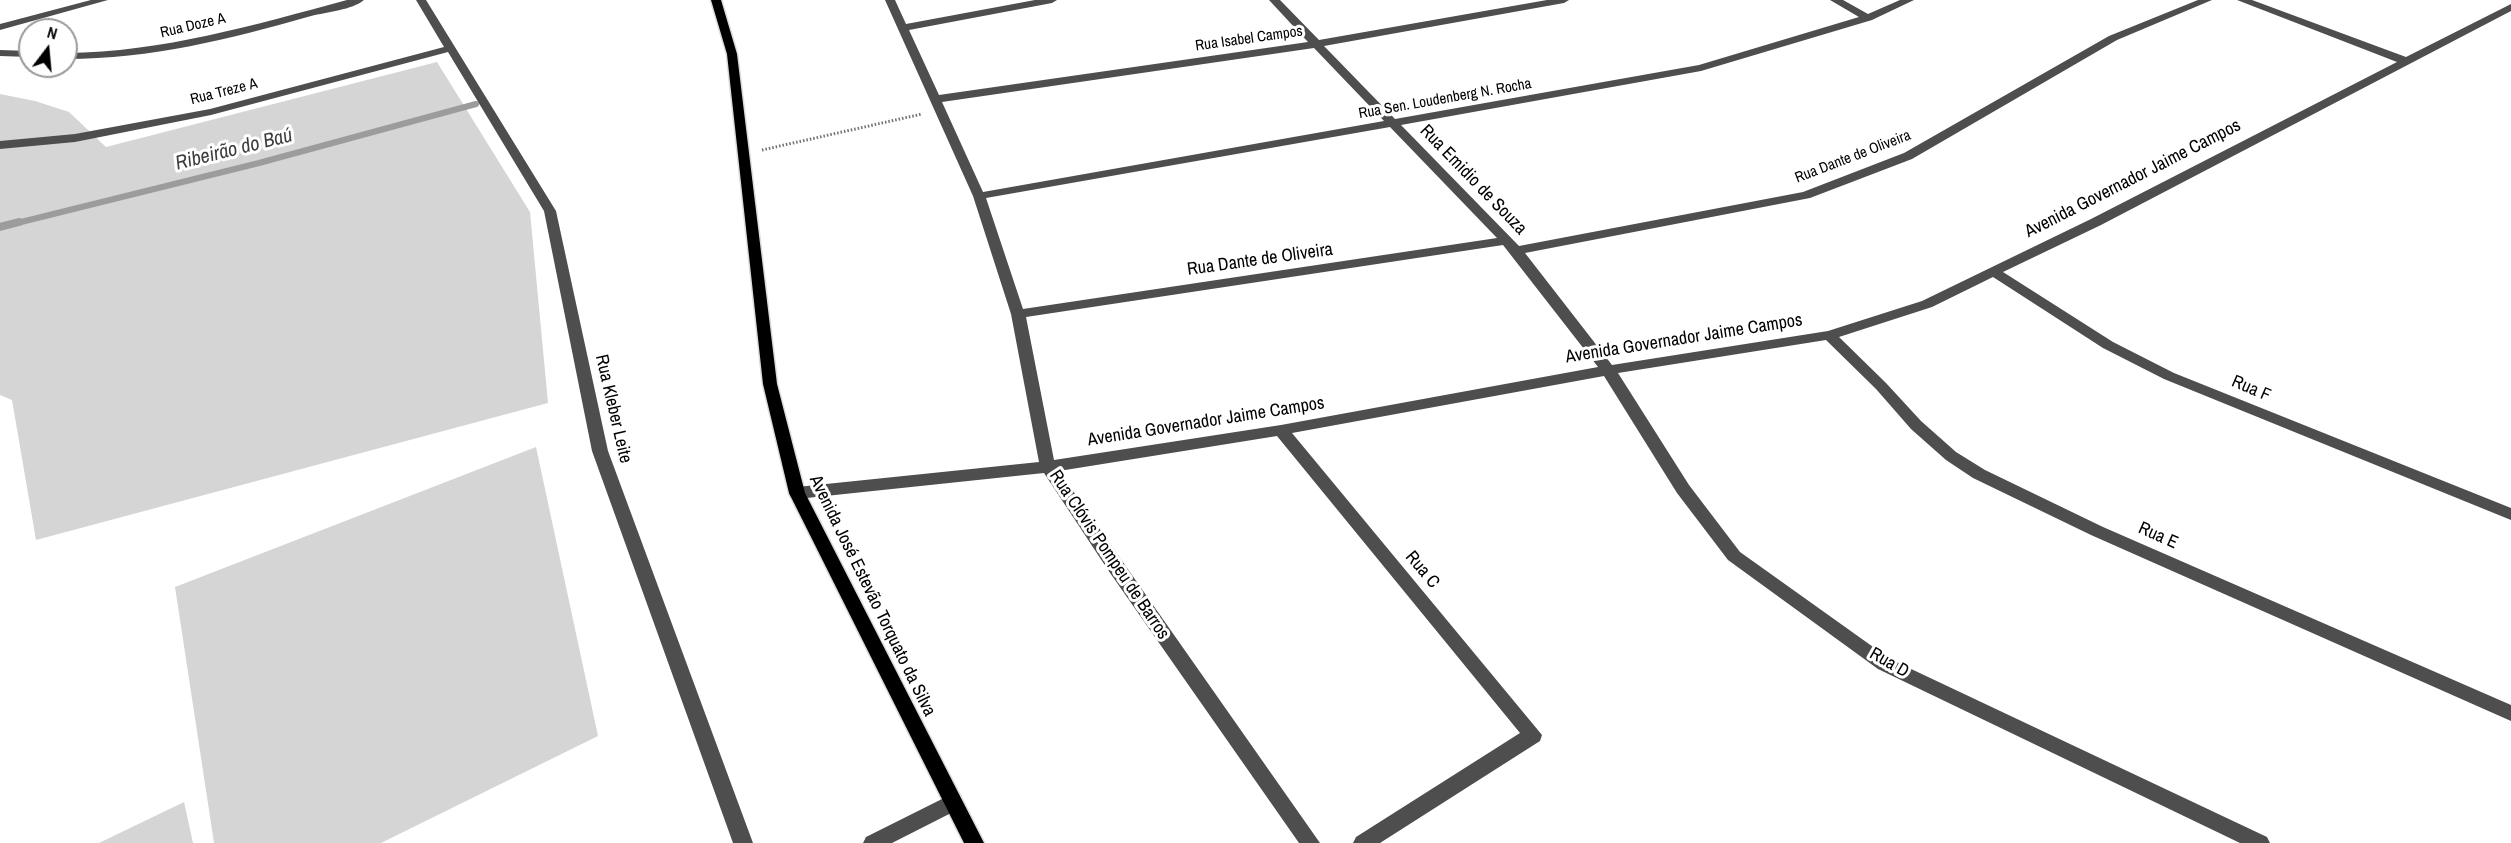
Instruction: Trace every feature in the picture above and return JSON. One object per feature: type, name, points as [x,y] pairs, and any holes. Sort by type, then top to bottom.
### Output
[{"type":"main road","name":"Avenida José Estevão Torquato da Silva","points":[[716,0],[732,54],[770,384],[797,493],[974,843]]},
{"type":"street","points":[[0,27],[103,0]]},
{"type":"street","name":"Rua Doze A","points":[[78,56],[124,54],[176,47],[360,0]]},
{"type":"street","name":"Rua Kleber Leite","points":[[421,0],[550,211],[600,451],[743,843]]},
{"type":"street","name":"Rua Clóvis Pompeu de Barros","points":[[890,0],[979,196],[1018,314],[1048,467],[1114,565],[1310,843]]},
{"type":"street","points":[[902,28],[1052,0]]},
{"type":"street","name":"Rua Emidio de Souza","points":[[1274,0],[1511,246],[1608,370]]},
{"type":"street","name":"Rua Isabel Campos","points":[[939,105],[1317,44],[1564,0]]},
{"type":"street","points":[[1835,0],[1868,18]]},
{"type":"street","name":"Rua Sen. Loudenberg N. Rocha","points":[[979,196],[1701,68],[1868,18],[1910,0]]},
{"type":"street","name":"Rua Dante de Oliveira","points":[[1018,314],[1511,246],[1806,195],[1908,156],[2113,38],[2206,0]]},
{"type":"street","points":[[2242,0],[2406,62]]},
{"type":"street","points":[[2493,0],[2511,7]]},
{"type":"street","name":"Avenida Governador Jaime Campos","points":[[797,493],[1048,467],[1281,430],[1608,370],[1829,335],[1927,304],[2096,222],[2511,7]]},
{"type":"street","name":"Rua Treze A","points":[[0,145],[75,138],[211,112],[451,48]]},
{"type":"street","points":[[0,53],[18,54]]},
{"type":"street","name":"Rua F","points":[[1992,271],[2108,345],[2169,376],[2511,514]]},
{"type":"street","name":"Rua E","points":[[1829,335],[1881,386],[1916,425],[1951,456],[1979,474],[2097,531],[2511,712]]},
{"type":"street","name":"Rua D","points":[[1608,370],[1646,426],[1683,489],[1734,556],[1884,664],[2260,843]]},
{"type":"street","name":"Rua C","points":[[1281,430],[1533,735],[1363,843]]},
{"type":"street","points":[[873,843],[952,803]]},
{"type":"path","points":[[744,154],[939,105]]},
{"type":"shaded area","points":[[437,62],[530,212],[548,403],[36,540],[12,400],[0,395],[0,94],[35,101],[69,112],[106,147]]},
{"type":"shaded area","points":[[536,447],[598,736],[381,843],[214,843],[175,587]]},
{"type":"shaded area","points":[[184,802],[193,843],[99,843]]},
{"type":"waterway","name":"Ribeirão do Baú","points":[[13,224],[259,163],[476,104]]},
{"type":"waterway","name":"Ribeirão do Baú","points":[[0,227],[19,222]]}]
